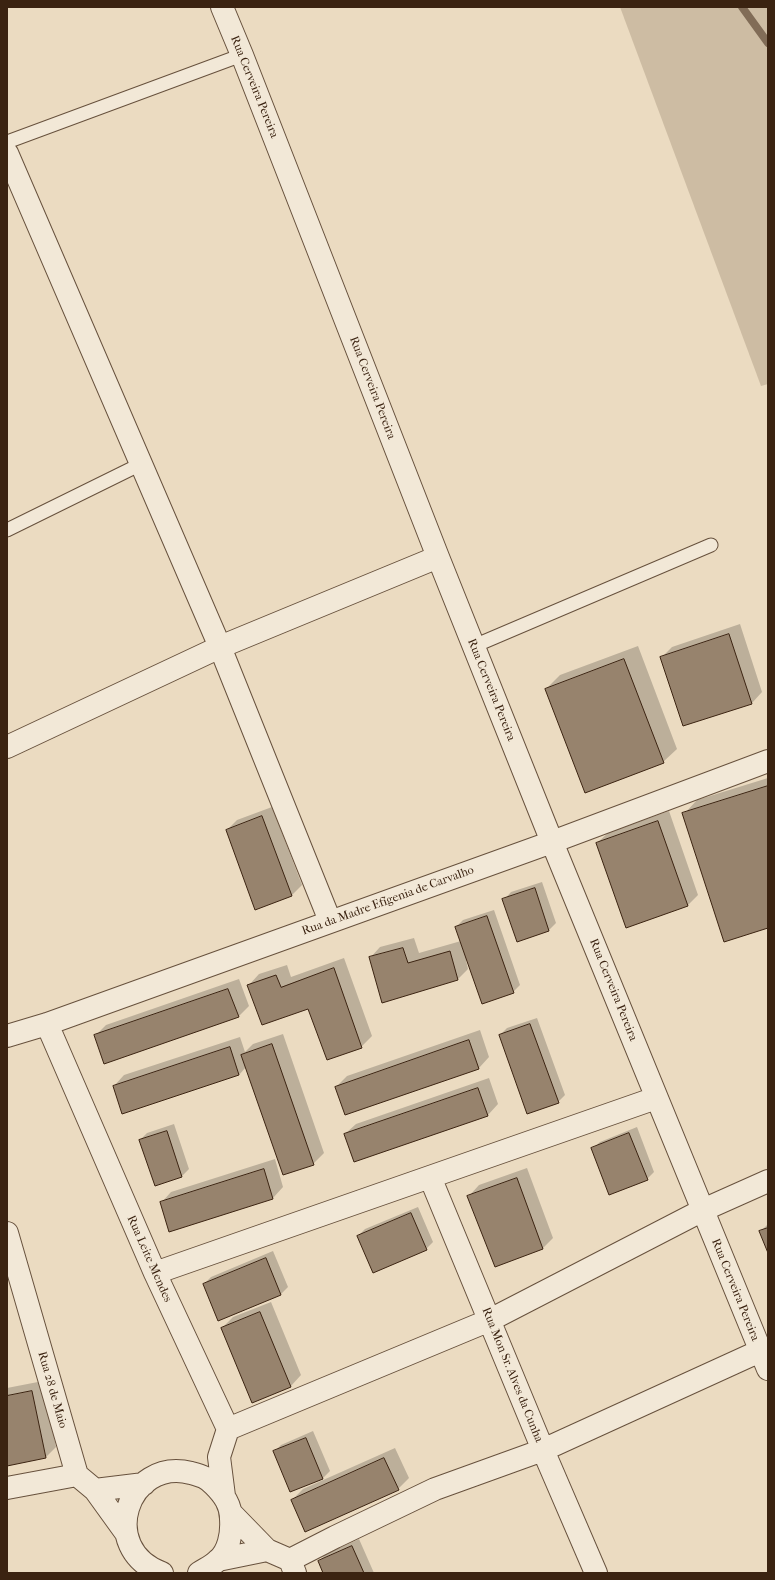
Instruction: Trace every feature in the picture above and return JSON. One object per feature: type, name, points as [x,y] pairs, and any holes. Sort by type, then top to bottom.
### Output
[{"type":"street","name":"Rua Cerveira Pereira","points":[[222,7],[552,842],[764,1360]]},
{"type":"street","points":[[7,153],[220,647],[330,921]]},
{"type":"street","points":[[7,747],[220,647],[438,556]]},
{"type":"street","name":"Rua da Madre Efígenia de Carvalho","points":[[7,1036],[47,1024],[552,842],[768,761]]},
{"type":"street","name":"Rua Leite Mendes","points":[[47,1024],[155,1273],[228,1429]]},
{"type":"street","points":[[155,1273],[656,1098]]},
{"type":"street","name":"Rua Mon Sr. Alves da Cunha","points":[[430,1177],[543,1450],[596,1573]]},
{"type":"street","points":[[218,1560],[227,1546],[232,1530],[219,1456],[228,1429],[490,1320],[703,1210],[768,1181]]},
{"type":"street","name":"Rua 28 de Maio","points":[[7,1233],[77,1475]]},
{"type":"street","points":[[180,1471],[206,1477],[267,1550],[293,1567],[335,1537],[435,1489],[543,1450],[764,1360]]},
{"type":"street","points":[[131,1573],[126,1514],[132,1498],[144,1484],[154,1476],[167,1472],[180,1471],[219,1456]]},
{"type":"street","points":[[7,1488],[77,1475],[95,1490],[149,1568],[162,1573]]},
{"type":"street","points":[[95,1490],[144,1484]]},
{"type":"street","points":[[199,1573],[218,1560],[267,1550]]},
{"type":"lane","points":[[7,142],[242,55]]},
{"type":"lane","points":[[7,530],[142,464]]},
{"type":"lane","points":[[474,646],[711,545]]},
{"type":"shaded area","points":[[620,7],[768,7],[768,384],[761,386]]},
{"type":"building","points":[[729,634],[752,704],[683,726],[660,657]]},
{"type":"building","points":[[624,659],[664,763],[585,793],[545,689]]},
{"type":"building","points":[[768,786],[768,928],[724,942],[682,813]]},
{"type":"building","points":[[262,816],[292,896],[255,910],[226,830]]},
{"type":"building","points":[[658,821],[688,906],[626,928],[596,843]]},
{"type":"building","points":[[535,888],[549,931],[517,942],[502,899]]},
{"type":"building","points":[[487,916],[514,993],[482,1004],[455,927]]},
{"type":"building","points":[[403,948],[408,963],[450,951],[458,980],[382,1003],[369,957]]},
{"type":"building","points":[[334,968],[362,1048],[327,1060],[308,1009],[262,1025],[247,985],[276,975],[281,987]]},
{"type":"building","points":[[228,989],[239,1017],[104,1064],[94,1035]]},
{"type":"building","points":[[530,1024],[559,1103],[527,1114],[499,1035]]},
{"type":"building","points":[[469,1040],[479,1069],[345,1115],[335,1087]]},
{"type":"building","points":[[272,1044],[314,1165],[283,1175],[241,1055]]},
{"type":"building","points":[[230,1047],[239,1075],[122,1114],[113,1086]]},
{"type":"building","points":[[478,1088],[488,1116],[354,1162],[344,1134]]},
{"type":"building","points":[[167,1131],[182,1177],[155,1186],[139,1140]]},
{"type":"building","points":[[629,1133],[648,1180],[609,1195],[591,1148]]},
{"type":"building","points":[[264,1169],[273,1199],[169,1232],[160,1202]]},
{"type":"building","points":[[517,1178],[543,1249],[495,1267],[467,1196]]},
{"type":"building","points":[[411,1213],[427,1250],[373,1273],[357,1236]]},
{"type":"building","points":[[768,1228],[768,1253],[759,1231]]},
{"type":"building","points":[[266,1258],[281,1295],[218,1321],[203,1284]]},
{"type":"building","points":[[260,1312],[291,1387],[252,1403],[221,1328]]},
{"type":"building","points":[[32,1391],[46,1458],[7,1466],[7,1396]]},
{"type":"building","points":[[306,1438],[323,1479],[290,1492],[273,1451]]},
{"type":"building","points":[[384,1458],[399,1490],[305,1532],[291,1500]]},
{"type":"building","points":[[352,1546],[364,1573],[323,1573],[318,1561]]},
{"type":"waterway","points":[[742,7],[768,43]]}]
